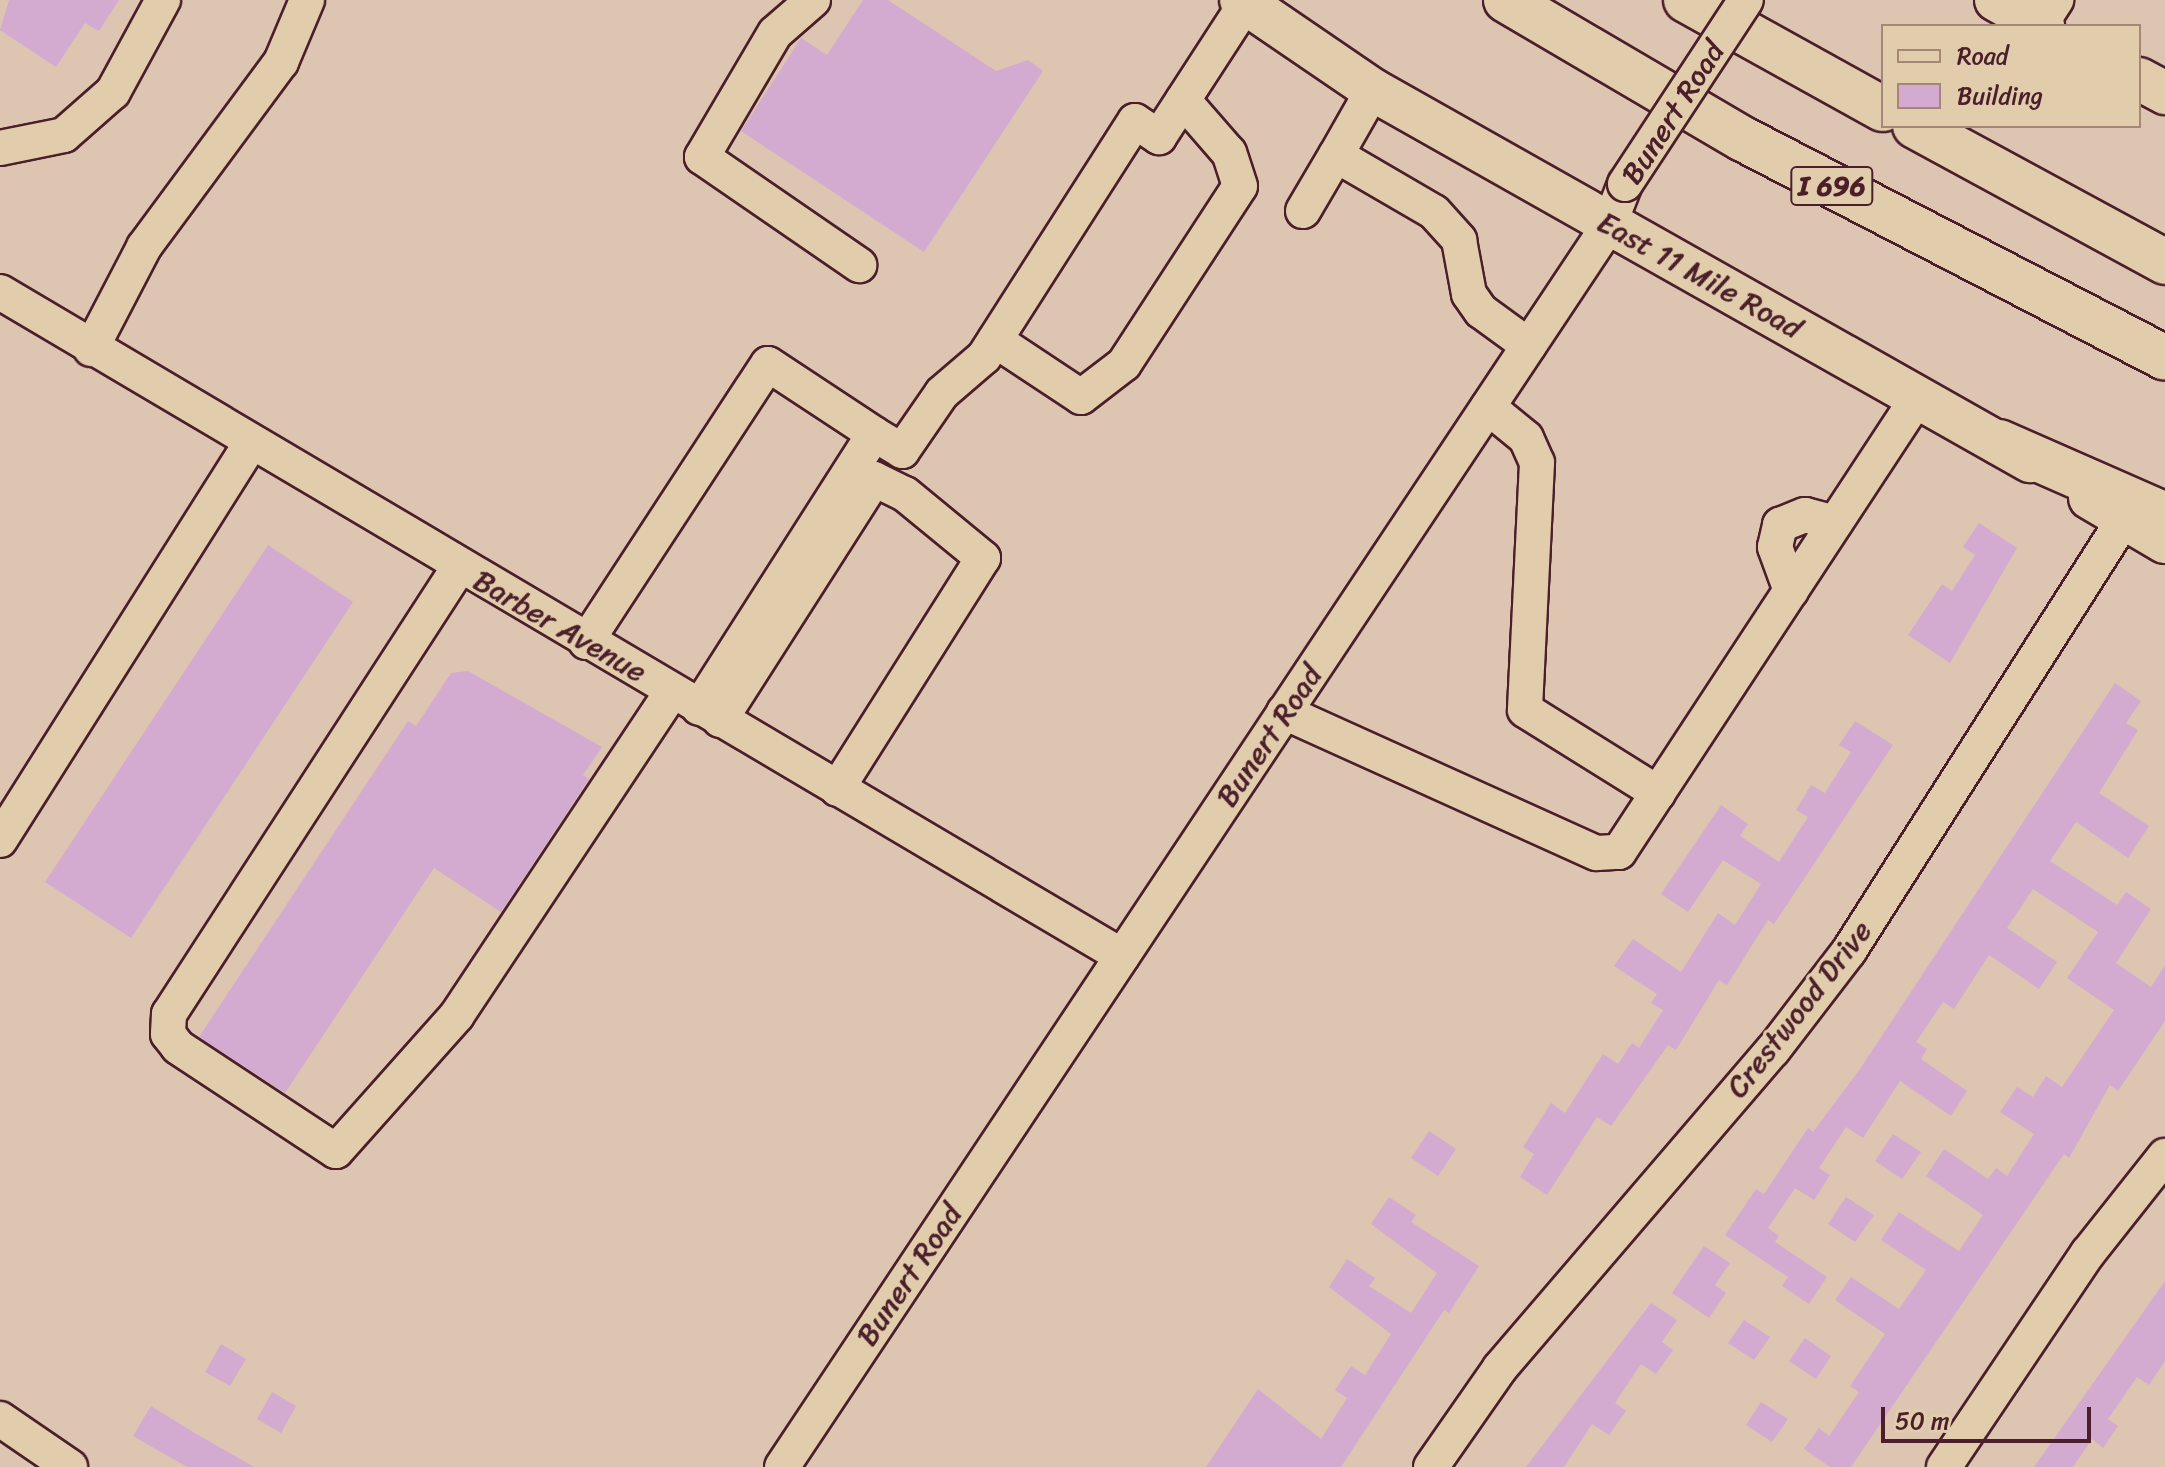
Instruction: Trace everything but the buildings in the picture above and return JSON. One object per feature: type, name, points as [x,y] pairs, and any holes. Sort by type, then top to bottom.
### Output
[{"type":"highway","name":"I 696","points":[[1506,0],[1756,146],[2165,358]]},
{"type":"highway","points":[[1686,0],[1881,108]]},
{"type":"highway","points":[[1919,128],[2165,262]]},
{"type":"highway","points":[[1999,442],[2144,517]]},
{"type":"main road","points":[[1996,0],[2046,17]]},
{"type":"main road","name":"East 11 Mile Road","points":[[1244,2],[1373,90],[1999,442]]},
{"type":"main road","points":[[2141,80],[2165,93]]},
{"type":"main road","points":[[2144,517],[2165,542]]},
{"type":"street","points":[[0,148],[64,135],[113,92],[163,0]]},
{"type":"street","points":[[91,349],[144,247],[281,62],[307,0]]},
{"type":"street","points":[[813,0],[775,33],[702,157],[859,265]]},
{"type":"street","name":"Bunert Road","points":[[782,1467],[1609,225],[1625,184],[1746,0]]},
{"type":"street","points":[[586,642],[768,364],[902,451],[942,393],[995,340],[1135,121],[1159,137],[1244,2]]},
{"type":"street","points":[[1303,211],[1373,90]]},
{"type":"street","points":[[995,340],[1081,397],[1124,364],[1240,186],[1224,146],[1183,100]]},
{"type":"street","points":[[1336,155],[1434,212],[1459,240],[1469,294],[1481,311],[1529,346]]},
{"type":"street","name":"Barber Avenue","points":[[0,292],[250,445],[1122,956]]},
{"type":"street","points":[[1284,712],[1597,853],[1619,852],[1918,397]]},
{"type":"street","points":[[1488,407],[1526,438],[1537,463],[1525,710],[1658,793]]},
{"type":"street","points":[[697,706],[874,434]]},
{"type":"street","points":[[0,840],[250,445]]},
{"type":"street","points":[[459,567],[169,1014],[168,1034],[178,1047],[336,1151],[457,1015],[874,479],[905,494],[983,558],[837,789]]},
{"type":"street","points":[[1791,591],[1775,547],[1780,525],[1805,515],[1835,523]]},
{"type":"street","name":"Crestwood Drive","points":[[1431,1467],[1518,1346],[1773,1050],[1849,951],[2144,517]]},
{"type":"street","points":[[1944,1467],[2088,1253],[2165,1156]]},
{"type":"street","points":[[0,1419],[70,1467]]}]
